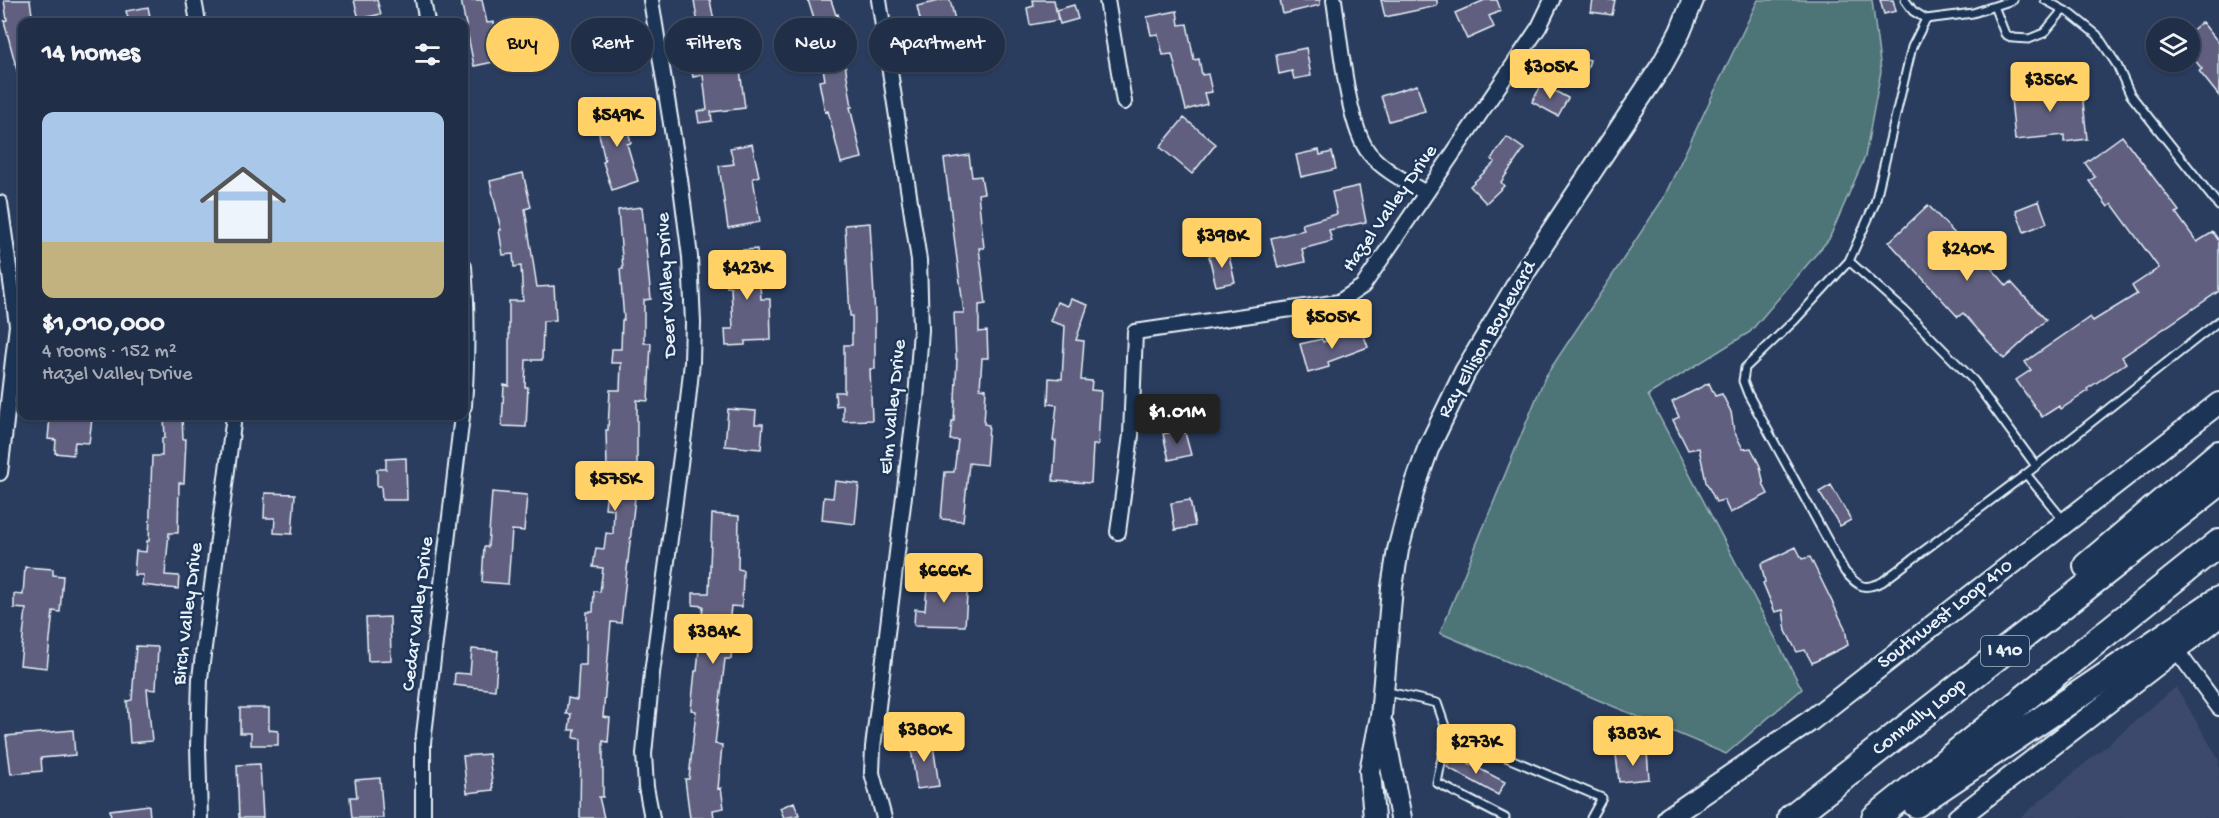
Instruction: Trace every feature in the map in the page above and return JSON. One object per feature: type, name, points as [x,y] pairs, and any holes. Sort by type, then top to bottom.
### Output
[{"type":"highway","points":[[2010,648],[2055,593],[2219,454]]},
{"type":"highway","name":"Connally Loop","points":[[1791,818],[2219,483]]},
{"type":"highway","name":"I 410","points":[[1875,818],[2219,543]]},
{"type":"highway","points":[[1896,818],[2219,600]]},
{"type":"main road","name":"Ray Ellison Boulevard","points":[[1374,818],[1370,771],[1381,716],[1392,587],[1398,550],[1415,486],[1428,449],[1477,352],[1526,270],[1662,65],[1694,0]]},
{"type":"main road","name":"Southwest Loop 410","points":[[1668,818],[1810,721],[2219,403]]},
{"type":"main road","points":[[1958,818],[2219,617]]},
{"type":"main road","name":"Ray Ellison Boulevard","points":[[1381,716],[1401,818]]},
{"type":"street","points":[[194,0],[197,18]]},
{"type":"street","points":[[423,0],[426,18]]},
{"type":"street","name":"Deer Valley Drive","points":[[651,0],[680,179],[690,257],[693,324],[686,419],[652,673],[644,754],[646,787],[652,818]]},
{"type":"street","name":"Elm Valley Drive","points":[[879,0],[916,240],[921,330],[916,399],[873,747],[873,773],[884,818]]},
{"type":"street","points":[[1107,0],[1124,102]]},
{"type":"street","points":[[1334,0],[1358,134],[1370,153],[1388,170],[1426,193]]},
{"type":"street","name":"Hazel Valley Drive","points":[[1118,532],[1131,435],[1135,332],[1339,302],[1363,286],[1539,27],[1552,0]]},
{"type":"street","points":[[0,203],[17,325],[0,473]]},
{"type":"street","points":[[468,309],[468,349]]},
{"type":"street","name":"Birch Valley Drive","points":[[200,818],[198,757],[200,678],[233,420]]},
{"type":"street","name":"Cedar Valley Drive","points":[[423,818],[423,743],[462,420]]},
{"type":"street","points":[[2177,651],[2219,708]]},
{"type":"lane","points":[[1905,0],[1913,11],[1926,20],[1973,13],[2013,0]]},
{"type":"lane","points":[[2045,0],[2097,35],[2117,65],[2130,94],[2219,206]]},
{"type":"lane","points":[[1994,6],[2006,34],[2013,38],[2030,39],[2044,33],[2063,10]]},
{"type":"lane","points":[[1926,20],[1912,46],[1875,203],[1849,261],[1795,320],[1745,368],[1743,381],[1845,572],[1859,585],[1869,588],[1882,582],[2026,474],[2219,321]]},
{"type":"lane","points":[[1849,261],[1904,310],[1974,381],[2036,466]]},
{"type":"lane","points":[[2026,474],[2065,523]]},
{"type":"lane","points":[[1383,690],[1437,704],[1447,732],[1437,783],[1505,818]]},
{"type":"lane","points":[[1447,732],[1602,798],[1591,818]]},
{"type":"shaded area","points":[[2176,687],[2219,760],[2219,818],[2020,818]]},
{"type":"green space","points":[[1758,0],[1872,0],[1881,71],[1865,157],[1829,239],[1750,332],[1648,395],[1802,689],[1726,754],[1440,633],[1545,377],[1663,199]]},
{"type":"building","points":[[4,0],[30,0],[32,18],[18,18],[18,74],[4,21],[7,20]]},
{"type":"building","points":[[354,0],[377,0],[381,14],[359,18]]},
{"type":"building","points":[[461,0],[482,0],[486,18],[486,64],[474,66],[468,36],[468,18],[465,18]]},
{"type":"building","points":[[694,0],[710,0],[713,18],[697,18]]},
{"type":"building","points":[[808,0],[831,0],[839,18],[814,18]]},
{"type":"building","points":[[950,0],[954,18],[920,18],[917,6]]},
{"type":"building","points":[[1033,0],[1054,0],[1058,20],[1030,25],[1027,8],[1034,6]]},
{"type":"building","points":[[1280,0],[1320,0],[1320,5],[1283,14]]},
{"type":"building","points":[[1381,0],[1437,0],[1437,6],[1385,17]]},
{"type":"building","points":[[1485,0],[1497,0],[1501,11],[1489,16],[1494,27],[1467,39],[1455,13]]},
{"type":"building","points":[[1593,0],[1615,0],[1612,15],[1591,12]]},
{"type":"building","points":[[1880,0],[1893,0],[1896,11],[1884,14]]},
{"type":"building","points":[[1074,5],[1078,19],[1060,24],[1056,10]]},
{"type":"building","points":[[148,7],[150,18],[128,18],[126,11]]},
{"type":"building","points":[[1177,11],[1179,25],[1187,24],[1194,60],[1199,59],[1202,75],[1208,74],[1212,92],[1204,93],[1207,104],[1186,110],[1172,54],[1163,55],[1158,34],[1151,35],[1147,17]]},
{"type":"building","points":[[2202,22],[2219,43],[2219,96],[2200,72],[2202,69],[2200,66],[2200,24]]},
{"type":"building","points":[[1306,48],[1311,76],[1294,79],[1292,71],[1279,74],[1276,54]]},
{"type":"building","points":[[1560,51],[1590,60],[1584,80],[1554,70]]},
{"type":"building","points":[[692,72],[740,72],[745,108],[711,112],[712,121],[699,123],[697,111],[707,110],[703,75],[693,77]]},
{"type":"building","points":[[824,72],[846,72],[852,107],[850,107],[862,158],[841,163],[828,111],[825,112],[819,81],[825,80]]},
{"type":"building","points":[[2081,83],[2087,139],[2064,142],[2064,135],[2015,140],[2011,98],[2030,96],[2029,87]]},
{"type":"building","points":[[1542,84],[1568,98],[1558,116],[1532,102]]},
{"type":"building","points":[[1417,85],[1425,111],[1389,121],[1381,96]]},
{"type":"building","points":[[622,104],[631,143],[627,144],[638,181],[612,190],[603,162],[605,161],[598,129],[606,127],[601,109]]},
{"type":"building","points":[[1184,118],[1216,144],[1192,174],[1160,147]]},
{"type":"building","points":[[2122,136],[2179,211],[2176,213],[2197,242],[2213,232],[2219,241],[2219,291],[2122,357],[2126,363],[2087,389],[2088,391],[2061,409],[2059,406],[2042,417],[2016,380],[2031,370],[2025,362],[2090,317],[2093,321],[2137,294],[2132,286],[2159,268],[2112,204],[2108,207],[2089,181],[2095,177],[2085,163]]},
{"type":"building","points":[[1507,137],[1524,149],[1501,182],[1504,186],[1486,203],[1470,186],[1495,162],[1491,159]]},
{"type":"building","points":[[752,144],[759,176],[753,178],[760,222],[728,228],[719,166],[734,164],[730,148]]},
{"type":"building","points":[[1319,150],[1320,155],[1332,152],[1336,169],[1301,177],[1296,155]]},
{"type":"building","points":[[969,155],[972,177],[981,176],[984,193],[978,194],[984,248],[979,248],[986,304],[979,305],[979,332],[987,331],[988,358],[982,358],[980,388],[986,389],[984,424],[989,425],[986,465],[969,463],[963,521],[941,519],[945,472],[954,472],[958,440],[950,440],[952,421],[954,421],[957,359],[954,313],[964,313],[944,159]]},
{"type":"building","points":[[523,173],[531,207],[525,209],[537,287],[554,286],[556,320],[543,321],[542,360],[526,360],[525,387],[528,387],[526,427],[502,426],[504,385],[509,386],[509,301],[523,301],[521,266],[514,267],[513,254],[503,255],[499,230],[501,230],[490,181]]},
{"type":"building","points":[[1359,186],[1366,222],[1329,230],[1332,241],[1302,249],[1305,262],[1278,268],[1271,238],[1304,230],[1302,224],[1337,214],[1332,192]]},
{"type":"building","points":[[2039,201],[2047,223],[2024,232],[2016,210]]},
{"type":"building","points":[[1928,205],[1971,251],[1974,248],[2007,286],[2011,282],[2046,320],[2004,359],[1963,313],[1958,317],[1889,242]]},
{"type":"building","points":[[642,207],[651,299],[644,300],[644,343],[651,343],[648,401],[637,400],[637,480],[621,623],[611,622],[603,717],[610,718],[608,742],[603,741],[603,797],[599,797],[604,818],[580,818],[581,739],[574,738],[575,730],[569,730],[571,714],[566,714],[568,698],[577,700],[579,665],[586,665],[587,612],[593,612],[594,591],[600,592],[603,568],[593,567],[596,548],[604,549],[606,533],[613,534],[614,509],[605,508],[609,468],[607,468],[606,430],[608,430],[610,390],[620,390],[621,363],[611,363],[612,349],[621,349],[622,320],[624,320],[618,210]]},
{"type":"building","points":[[870,223],[875,316],[875,369],[870,369],[872,420],[843,421],[843,405],[836,406],[835,392],[844,392],[844,345],[852,345],[845,225]]},
{"type":"building","points":[[757,249],[761,299],[770,299],[771,340],[745,341],[745,345],[726,346],[725,329],[733,329],[731,287],[727,287],[725,267],[733,266],[732,251]]},
{"type":"building","points":[[1228,252],[1235,282],[1216,286],[1209,256]]},
{"type":"building","points":[[1071,299],[1088,305],[1076,340],[1084,341],[1081,380],[1092,381],[1091,390],[1101,391],[1098,445],[1093,445],[1091,483],[1053,481],[1056,441],[1053,441],[1057,405],[1048,404],[1049,378],[1062,379],[1065,326],[1050,321],[1057,302],[1068,306]]},
{"type":"building","points":[[1361,328],[1368,347],[1328,362],[1329,367],[1308,373],[1300,344],[1322,339],[1323,342]]},
{"type":"building","points":[[1709,383],[1715,396],[1722,394],[1731,412],[1734,431],[1743,449],[1751,448],[1760,466],[1768,494],[1730,513],[1724,500],[1716,502],[1706,482],[1699,448],[1688,450],[1673,420],[1679,417],[1672,402]]},
{"type":"building","points":[[728,409],[756,411],[755,424],[763,424],[761,449],[725,446]]},
{"type":"building","points":[[50,420],[92,420],[89,443],[75,442],[73,455],[55,453],[56,440],[48,439]]},
{"type":"building","points":[[164,420],[182,420],[183,439],[186,439],[184,483],[179,483],[178,533],[169,533],[165,575],[179,576],[178,589],[142,585],[143,575],[134,575],[136,551],[146,552],[147,541],[149,541],[152,456],[162,456],[162,438],[165,438]]},
{"type":"building","points":[[1184,429],[1191,455],[1169,460],[1163,434]]},
{"type":"building","points":[[406,458],[407,500],[382,500],[381,486],[377,486],[377,469],[386,469],[386,459]]},
{"type":"building","points":[[835,481],[859,484],[855,524],[822,520],[824,497],[833,498]]},
{"type":"building","points":[[1831,485],[1851,520],[1840,526],[1819,492]]},
{"type":"building","points":[[492,492],[527,495],[524,531],[512,530],[508,584],[482,582],[484,547],[488,547]]},
{"type":"building","points":[[265,493],[295,494],[292,534],[274,533],[275,518],[264,518]]},
{"type":"building","points":[[1190,500],[1195,526],[1175,530],[1171,503]]},
{"type":"building","points":[[712,514],[739,516],[738,569],[743,570],[742,607],[731,606],[727,644],[732,645],[731,659],[725,659],[715,744],[722,745],[718,789],[721,788],[724,808],[713,810],[714,818],[690,818],[685,779],[689,779],[696,711],[691,710],[703,606],[693,605],[693,593],[709,593]]},
{"type":"building","points":[[1796,547],[1802,559],[1810,557],[1845,628],[1848,645],[1812,663],[1805,650],[1797,652],[1786,631],[1783,610],[1775,612],[1763,583],[1765,582],[1761,564]]},
{"type":"building","points":[[25,567],[53,569],[53,575],[63,576],[60,612],[53,611],[47,668],[20,665],[26,609],[14,608],[14,594],[23,595]]},
{"type":"building","points":[[935,577],[968,580],[965,626],[914,625],[915,609],[925,610],[927,587],[935,588]]},
{"type":"building","points":[[390,617],[391,660],[368,661],[366,618]]},
{"type":"building","points":[[136,646],[158,647],[156,690],[147,689],[152,741],[130,743],[127,701],[132,700]]},
{"type":"building","points":[[472,649],[498,651],[495,690],[454,685],[455,673],[470,674]]},
{"type":"building","points":[[240,708],[269,708],[269,730],[278,731],[278,745],[251,745],[251,733],[240,733]]},
{"type":"building","points":[[73,730],[75,755],[41,758],[42,771],[11,774],[6,736]]},
{"type":"building","points":[[932,738],[939,786],[917,789],[910,741]]},
{"type":"building","points":[[1647,752],[1649,779],[1619,782],[1616,754]]},
{"type":"building","points":[[489,754],[493,790],[467,793],[463,756]]},
{"type":"building","points":[[1453,755],[1505,782],[1498,795],[1447,767]]},
{"type":"building","points":[[260,764],[263,818],[239,818],[237,765]]},
{"type":"building","points":[[380,778],[383,818],[352,818],[350,797],[357,797],[355,780]]},
{"type":"building","points":[[794,802],[799,815],[784,818],[780,808]]},
{"type":"building","points":[[149,805],[150,818],[111,818],[110,810]]}]
